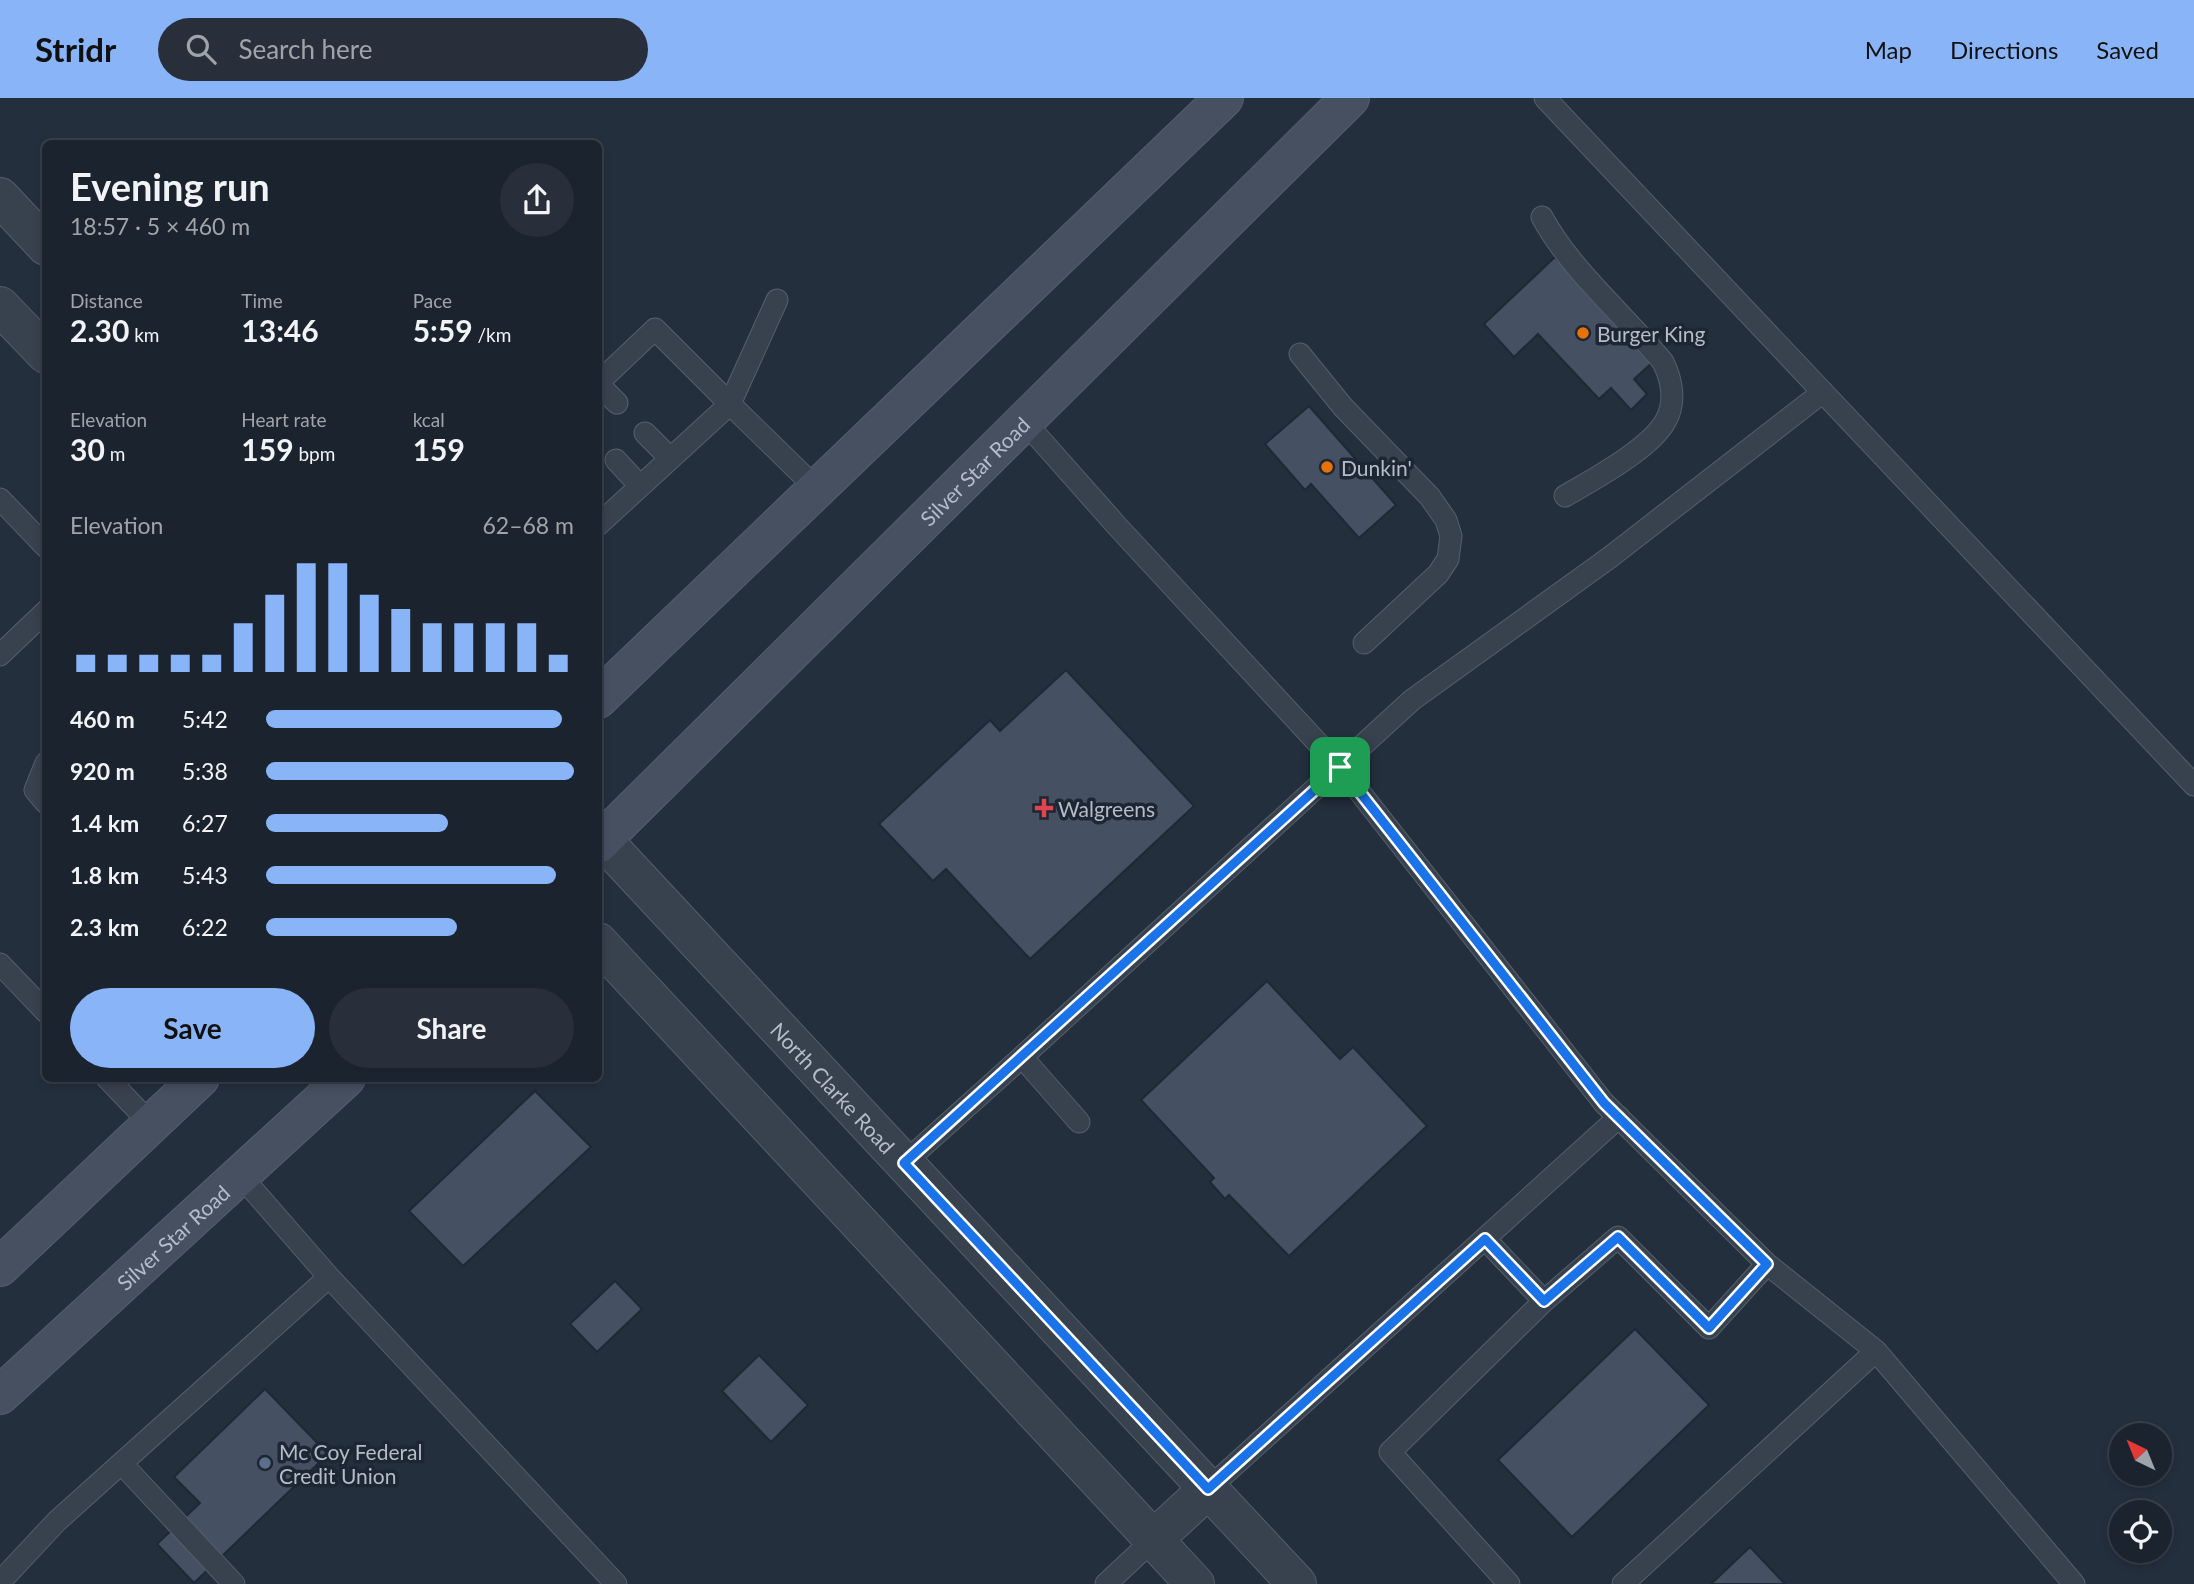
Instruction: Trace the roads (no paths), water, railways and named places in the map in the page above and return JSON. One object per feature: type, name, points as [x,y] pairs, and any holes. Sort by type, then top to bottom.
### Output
[{"type":"main road","points":[[602,695],[1224,98]]},
{"type":"main road","name":"Silver Star Road","points":[[602,837],[1350,98]]},
{"type":"main road","points":[[0,1289],[12,1256],[196,1082]]},
{"type":"main road","name":"Silver Star Road","points":[[0,1395],[342,1082]]},
{"type":"street","points":[[0,197],[42,242]]},
{"type":"street","points":[[0,306],[42,350]]},
{"type":"street","name":"North Clarke Road","points":[[602,841],[1297,1584]]},
{"type":"street","points":[[602,946],[1195,1584]]},
{"type":"street","points":[[1154,1539],[1208,1489]]},
{"type":"lane","points":[[1545,98],[2194,785]]},
{"type":"lane","points":[[1542,217],[1552,236],[1568,256],[1663,362],[1671,384],[1670,412],[1661,429],[1620,462],[1565,496]]},
{"type":"lane","points":[[602,515],[640,486],[730,404],[778,300]]},
{"type":"lane","points":[[602,379],[655,329],[817,489]]},
{"type":"lane","points":[[1300,354],[1343,407],[1430,497],[1446,520],[1451,536],[1448,559],[1438,574],[1364,643]]},
{"type":"lane","points":[[602,387],[617,403]]},
{"type":"lane","points":[[904,1163],[1412,700],[1609,558],[1823,392]]},
{"type":"lane","points":[[1024,421],[1117,526],[1340,767],[1604,1103],[1767,1264],[1876,1351],[2074,1584]]},
{"type":"lane","points":[[645,433],[670,458]]},
{"type":"lane","points":[[616,460],[640,486]]},
{"type":"lane","points":[[0,499],[42,543]]},
{"type":"lane","points":[[0,655],[42,615]]},
{"type":"lane","points":[[42,773],[35,790],[42,798]]},
{"type":"lane","points":[[0,964],[42,1009]]},
{"type":"lane","points":[[1022,1057],[1079,1122]]},
{"type":"lane","points":[[111,1082],[151,1124]]},
{"type":"lane","points":[[1208,1489],[1619,1117]]},
{"type":"lane","points":[[240,1175],[329,1277],[616,1584]]},
{"type":"lane","points":[[1509,1584],[1390,1452],[1544,1301],[1618,1237],[1709,1328],[1767,1264]]},
{"type":"lane","points":[[1485,1239],[1544,1301]]},
{"type":"lane","points":[[0,1582],[57,1521],[329,1277]]},
{"type":"lane","points":[[1623,1584],[1876,1351]]},
{"type":"lane","points":[[122,1464],[234,1584]]},
{"type":"lane","points":[[1106,1584],[1154,1539]]},
{"type":"place","name":"Burger King","points":[[1583,333]]},
{"type":"place","name":"Dunkin'","points":[[1327,467]]},
{"type":"place","name":"Walgreens","points":[[1044,808]]},
{"type":"place","name":"Mc Coy Federal Credit Union","points":[[265,1463]]}]
